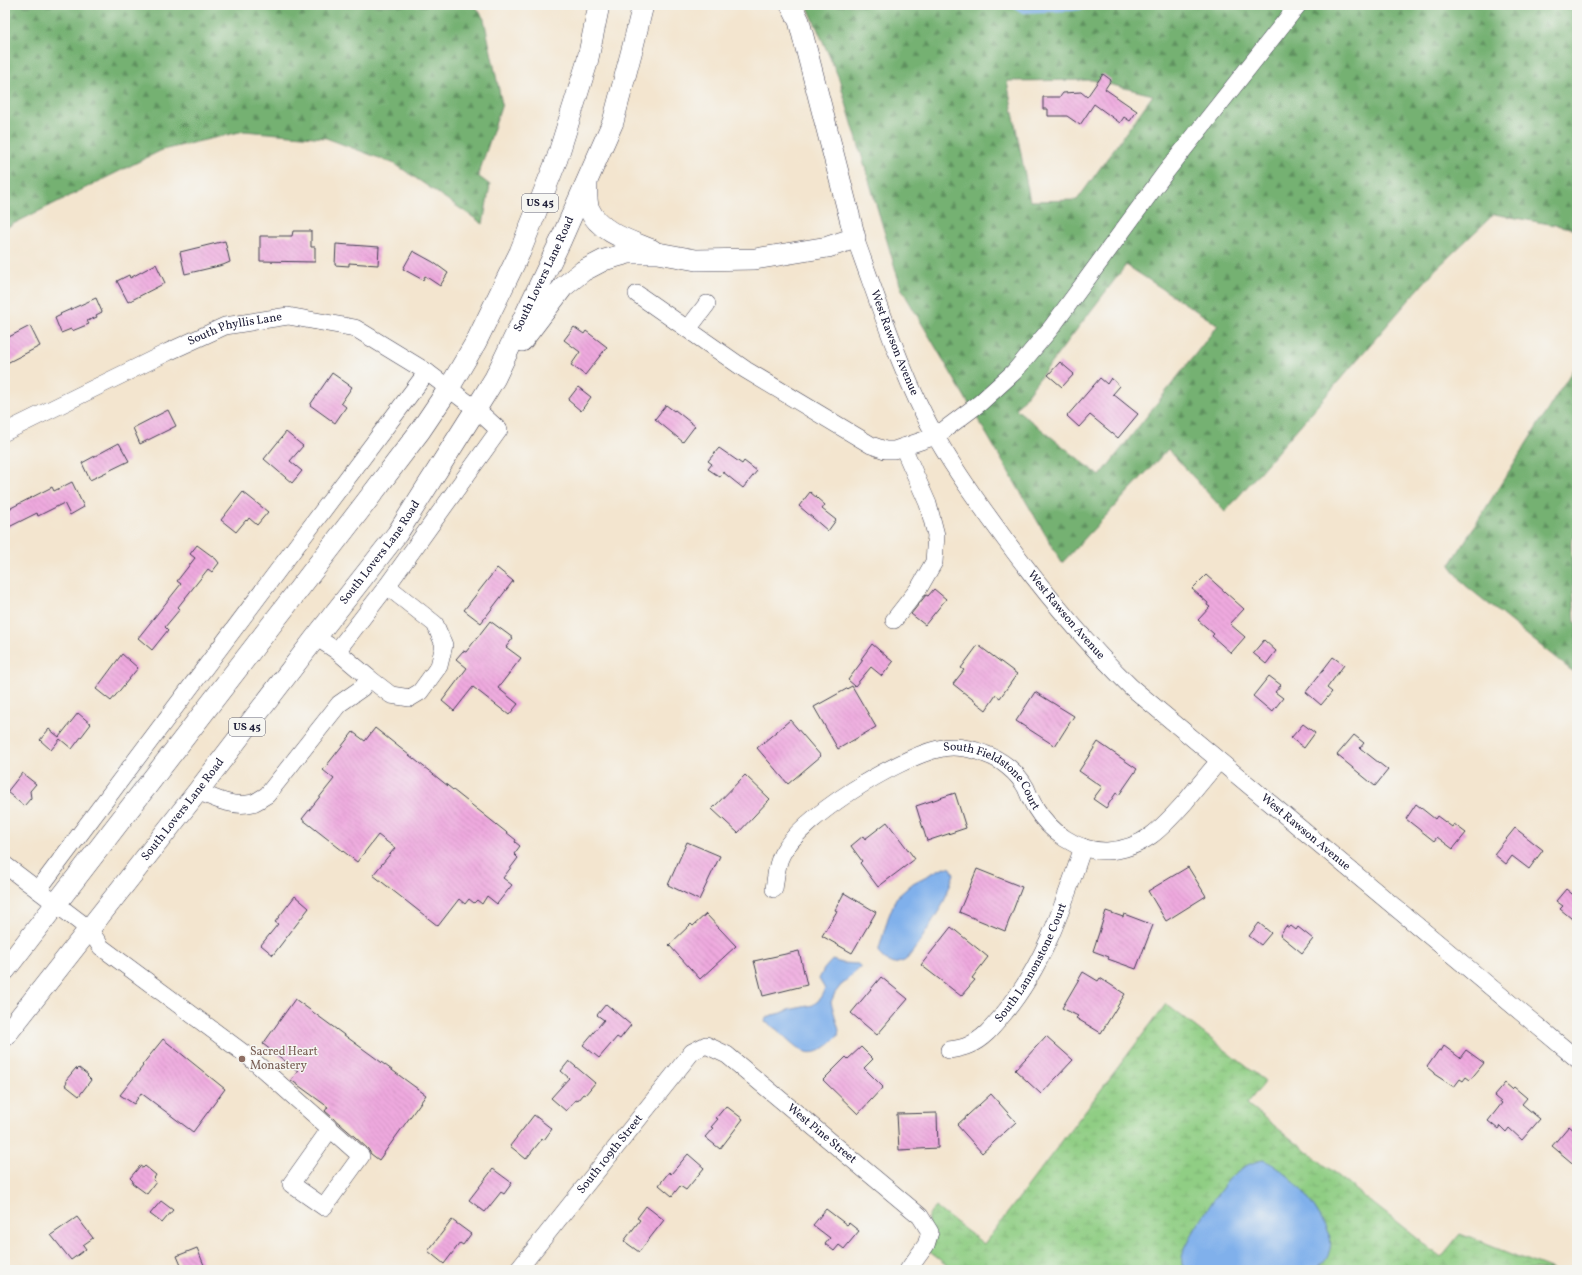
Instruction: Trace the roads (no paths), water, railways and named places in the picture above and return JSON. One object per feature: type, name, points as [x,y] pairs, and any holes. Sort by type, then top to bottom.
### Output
[{"type":"main road","name":"South Lovers Lane Road","points":[[5,1036],[198,791],[316,636],[398,534],[463,398],[476,342],[520,252],[557,159],[587,63],[599,5]]},
{"type":"main road","name":"South Lovers Lane Road","points":[[5,970],[420,431],[463,398],[495,378],[587,184],[613,122],[643,5]]},
{"type":"main road","name":"West Rawson Avenue","points":[[791,5],[799,21],[855,238]]},
{"type":"main road","points":[[587,184],[588,207],[596,222],[618,235],[658,253]]},
{"type":"main road","points":[[495,378],[563,287],[583,271],[604,260],[629,254],[658,253],[696,260],[755,259],[828,246],[855,238]]},
{"type":"street","points":[[637,294],[746,370],[871,445],[885,450],[894,450],[936,436],[980,403],[1014,372],[1051,328],[1165,173],[1298,5]]},
{"type":"street","name":"West Rawson Avenue","points":[[855,238],[905,370],[936,436],[989,517],[1036,582],[1072,625],[1131,687],[1577,1059]]},
{"type":"street","points":[[688,330],[707,304]]},
{"type":"street","name":"South Phyllis Lane","points":[[5,432],[168,352],[225,326],[288,316],[354,328],[427,372],[463,398],[499,430],[387,586]]},
{"type":"street","points":[[38,890],[427,372]]},
{"type":"street","points":[[894,620],[919,588],[934,562],[936,536],[928,504],[903,447]]},
{"type":"street","points":[[316,636],[391,695],[410,698],[420,692],[439,666],[444,645],[435,624],[387,586],[337,651]]},
{"type":"street","points":[[198,791],[228,803],[243,804],[254,802],[267,795],[339,704],[362,688],[369,678]]},
{"type":"street","name":"South Fieldstone Court","points":[[774,889],[777,866],[782,854],[788,844],[812,821],[837,801],[867,781],[911,759],[937,749],[950,747],[964,748],[987,754],[997,759],[1006,765],[1021,781],[1035,808],[1054,830],[1073,843],[1095,850],[1117,850],[1134,845],[1158,831],[1173,816],[1219,761]]},
{"type":"street","name":"South Lannonstone Court","points":[[949,1050],[964,1048],[982,1038],[1000,1019],[1020,992],[1037,964],[1059,918],[1084,847]]},
{"type":"street","points":[[5,865],[89,929],[101,946],[249,1057],[330,1129]]},
{"type":"street","name":"West Pine Street","points":[[706,1045],[727,1055],[920,1216],[930,1232],[926,1245],[908,1270]]},
{"type":"street","name":"South 109th Street","points":[[518,1270],[692,1052],[706,1045]]},
{"type":"water","points":[[944,867],[951,868],[954,874],[943,904],[919,943],[904,961],[894,964],[885,960],[880,955],[879,949],[888,918],[896,898],[913,883]]},
{"type":"water","points":[[832,960],[842,963],[858,964],[861,967],[842,984],[835,993],[831,1002],[839,1030],[838,1036],[826,1047],[816,1052],[807,1052],[799,1049],[775,1028],[765,1022],[765,1019],[788,1010],[813,1005],[819,1000],[825,989],[819,979],[824,969]]},
{"type":"water","points":[[1263,1160],[1273,1164],[1291,1179],[1314,1207],[1330,1236],[1331,1242],[1329,1252],[1324,1261],[1313,1270],[1185,1270],[1182,1262],[1184,1251],[1196,1228],[1221,1190],[1233,1175],[1240,1170]]},
{"type":"waterway","points":[[1013,5],[1023,11],[1072,9],[1100,5]]},
{"type":"place","name":"Sacred Heart Monastery","points":[[242,1059]]}]
